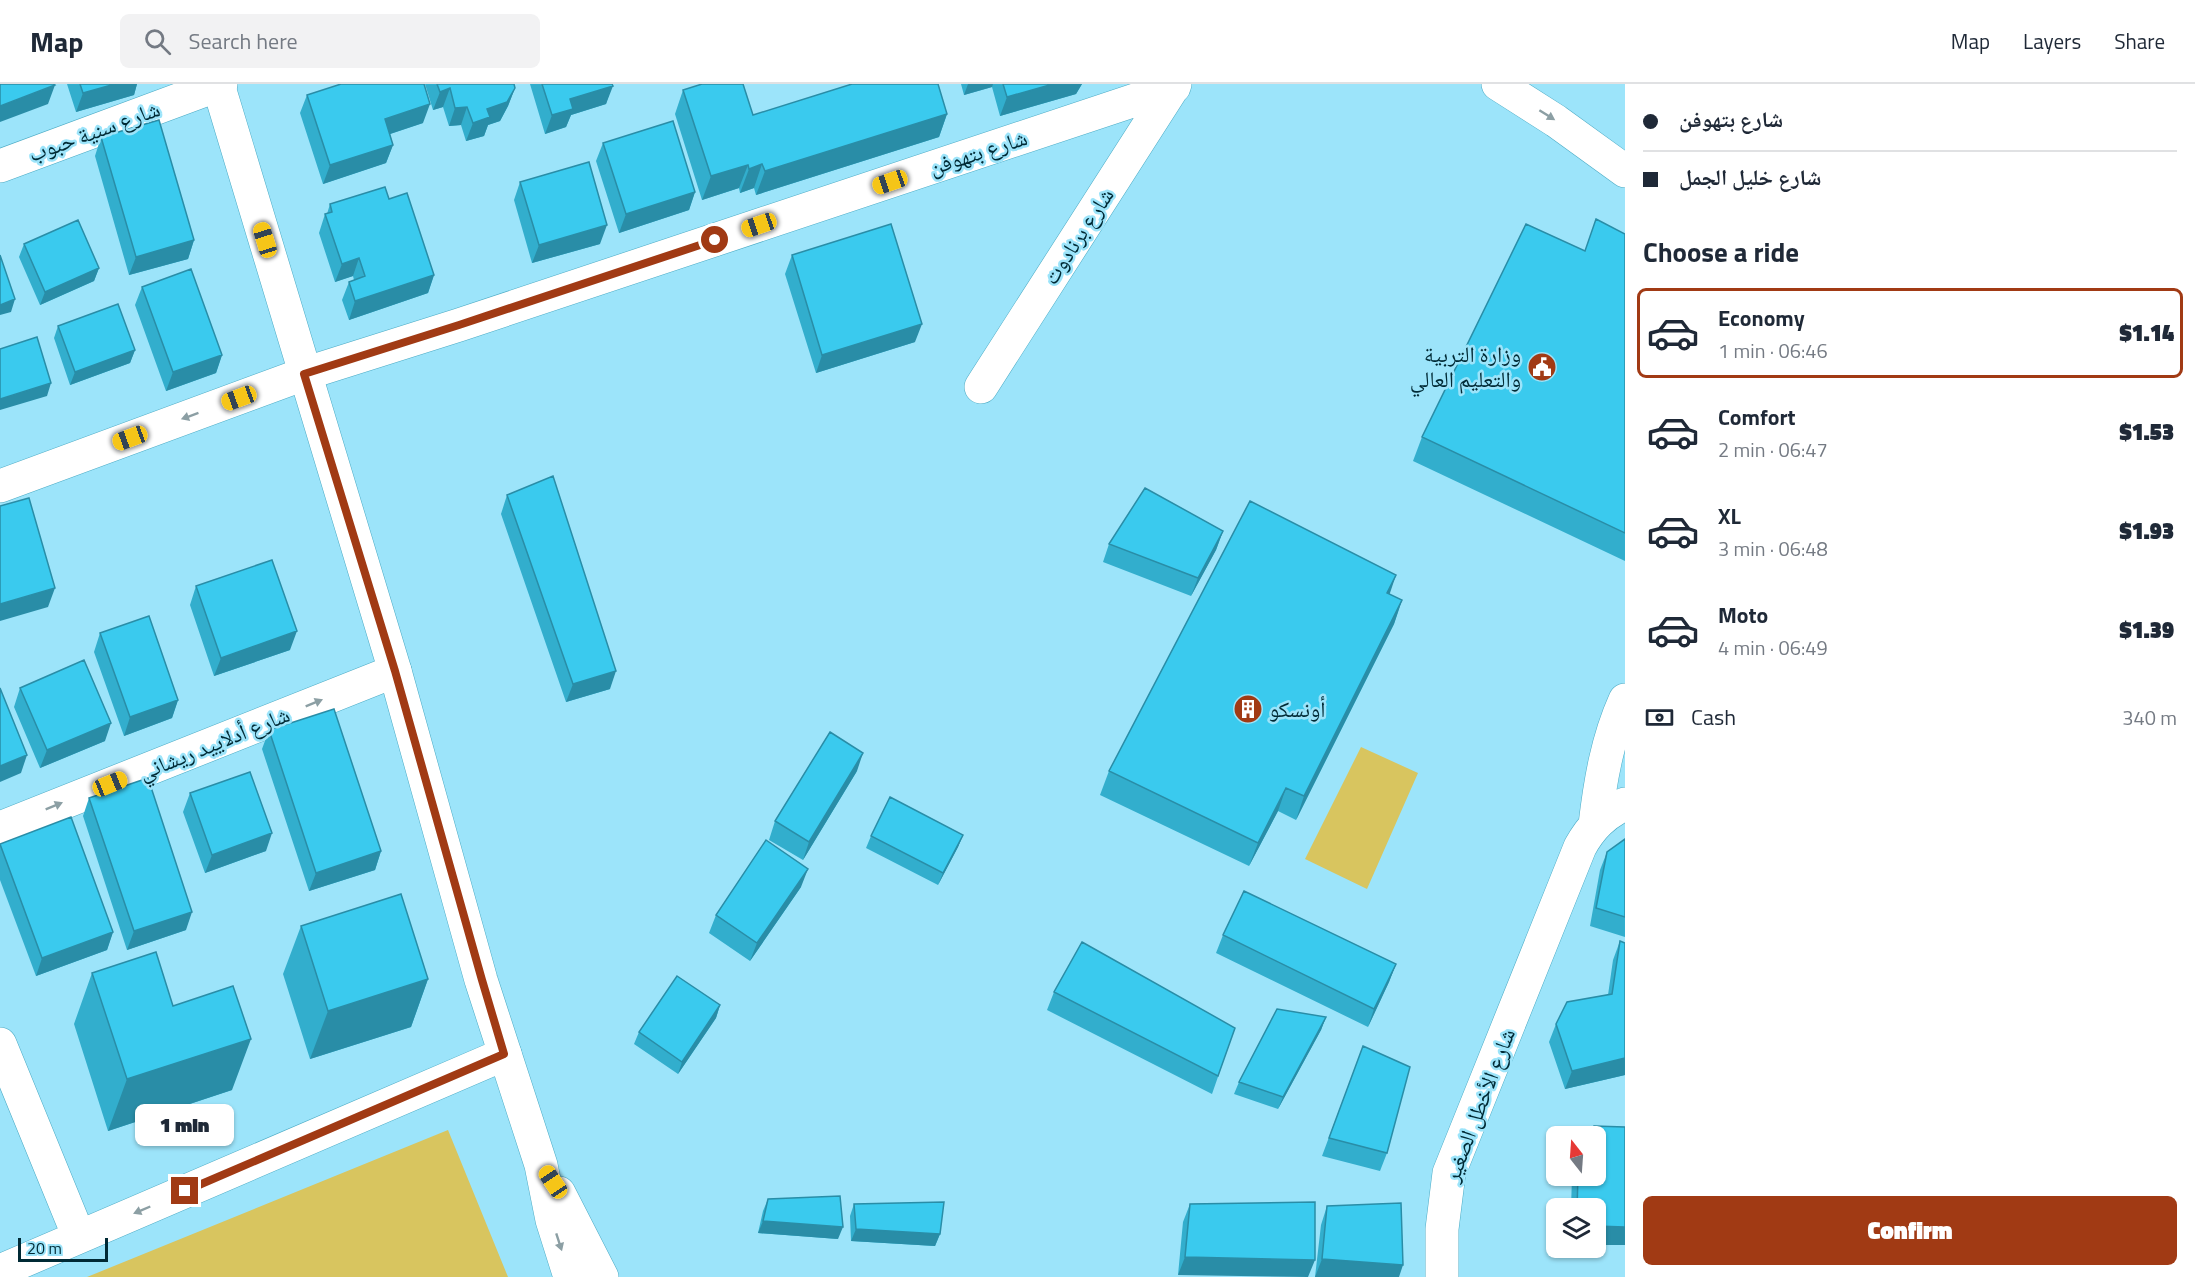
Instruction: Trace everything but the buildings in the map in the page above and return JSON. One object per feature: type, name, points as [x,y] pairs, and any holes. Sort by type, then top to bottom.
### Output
[{"type":"street","points":[[219,84],[304,374],[395,671],[478,969],[541,1165],[552,1220],[570,1277]]},
{"type":"street","name":"شارع سنية حبوب","points":[[0,166],[219,84]]},
{"type":"street","points":[[1498,84],[1556,121],[1625,171]]},
{"type":"street","name":"شارع بتهوفن","points":[[0,486],[304,374],[671,254],[1174,85]]},
{"type":"street","name":"شارع برنادوت","points":[[981,387],[1174,85]]},
{"type":"street","name":"شارع أدلاييد ريشاني","points":[[0,828],[395,671]]},
{"type":"street","points":[[1595,825],[1606,756],[1625,700]]},
{"type":"street","name":"شارع الأخطل الصغير","points":[[1442,1277],[1442,1230],[1449,1173],[1580,847],[1588,832],[1595,825],[1612,810],[1625,804]]},
{"type":"street","points":[[0,1044],[79,1237]]},
{"type":"street","points":[[0,1271],[504,1054]]},
{"type":"street","points":[[541,1165],[561,1196],[602,1277]]},
{"type":"shaded area","points":[[1361,747],[1418,773],[1367,889],[1305,859]]},
{"type":"shaded area","points":[[448,1130],[508,1277],[87,1277]]},
{"type":"place","name":"وزارة التربية والتعليم العالي","points":[[1542,367]]},
{"type":"place","name":"أونسكو","points":[[1248,709]]},
{"type":"route","points":[[185,1191],[504,1054],[395,671],[304,374],[715,240]]}]
